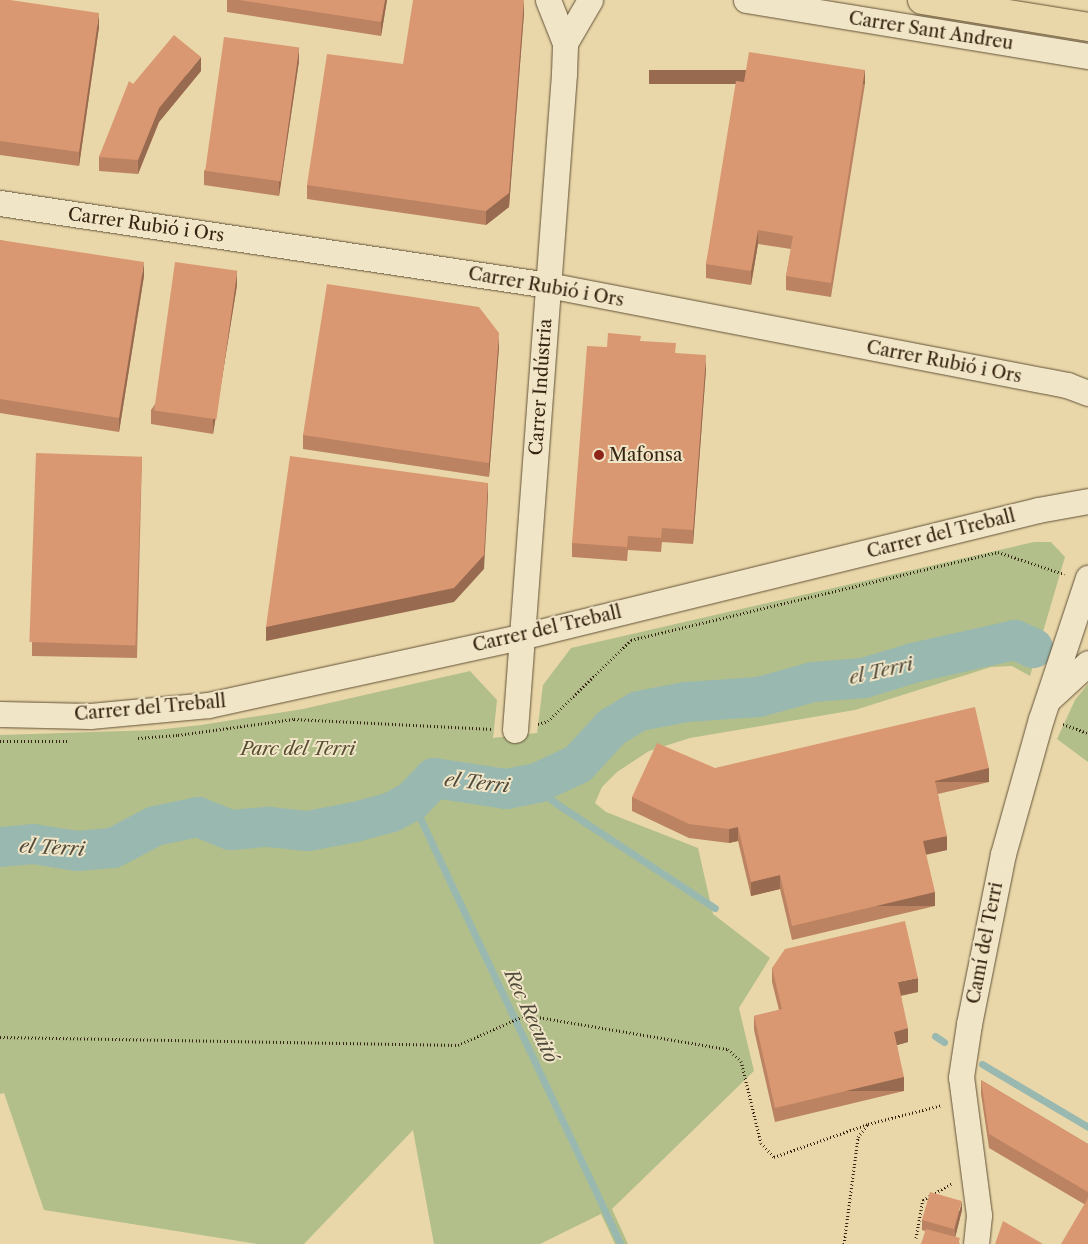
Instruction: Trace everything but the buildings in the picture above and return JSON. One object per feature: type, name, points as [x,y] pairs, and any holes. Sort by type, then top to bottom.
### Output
[{"type":"main road","name":"Carrer Sant Andreu","points":[[922,0],[1015,7],[1088,27]]},
{"type":"street","name":"Carrer Indústria","points":[[515,730],[524,636],[565,44],[548,0]]},
{"type":"street","name":"Carrer Indústria","points":[[565,44],[590,0]]},
{"type":"street","name":"Carrer Sant Andreu","points":[[746,0],[1088,56]]},
{"type":"street","name":"Carrer Rubió i Ors","points":[[0,204],[548,285],[1067,385],[1088,393]]},
{"type":"street","name":"Carrer del Treball","points":[[0,714],[90,716],[208,705],[524,636],[1038,510],[1088,501]]},
{"type":"street","points":[[1048,699],[1082,615],[1088,578]]},
{"type":"street","points":[[1048,699],[1088,664]]},
{"type":"street","name":"Camí del Terri","points":[[976,1244],[979,1215],[961,1077],[986,932],[1004,854],[1048,699]]},
{"type":"path","points":[[0,1037],[458,1044],[526,1015],[728,1049],[741,1061],[761,1143],[774,1157],[868,1124],[933,1110],[963,1096]]},
{"type":"path","points":[[844,1244],[858,1137],[868,1124]]},
{"type":"path","points":[[916,1238],[923,1200],[956,1181],[972,1166]]},
{"type":"green space","name":"Parc del Terri","points":[[1034,542],[1051,542],[1065,557],[1030,676],[1012,666],[991,667],[855,710],[690,738],[649,751],[617,772],[602,787],[595,803],[606,812],[698,848],[713,914],[770,958],[739,1008],[754,1071],[612,1209],[628,1244],[615,1244],[601,1214],[540,1244],[434,1244],[413,1130],[304,1244],[258,1244],[44,1210],[4,1093],[0,1094],[0,735],[156,730],[201,725],[303,709],[470,671],[497,700],[493,738],[537,733],[543,685],[571,648]]},
{"type":"green space","points":[[1088,684],[1088,762],[1057,739],[1075,700]]},
{"type":"waterway","name":"el Terri","points":[[0,847],[33,844],[77,851],[113,848],[155,826],[198,817],[231,830],[269,827],[308,831],[355,822],[392,812],[412,801],[434,778],[506,789],[537,783],[578,764],[612,727],[639,711],[686,702],[759,697],[813,682],[864,678],[913,663],[1015,640],[1033,648]]},
{"type":"waterway","points":[[537,783],[540,791],[557,804],[715,908]]},
{"type":"waterway","name":"Rec Recuitó","points":[[412,801],[620,1244]]},
{"type":"waterway","points":[[935,1036],[944,1042]]},
{"type":"waterway","points":[[982,1064],[1088,1127]]},
{"type":"place","name":"Mafonsa","points":[[599,455]]}]
